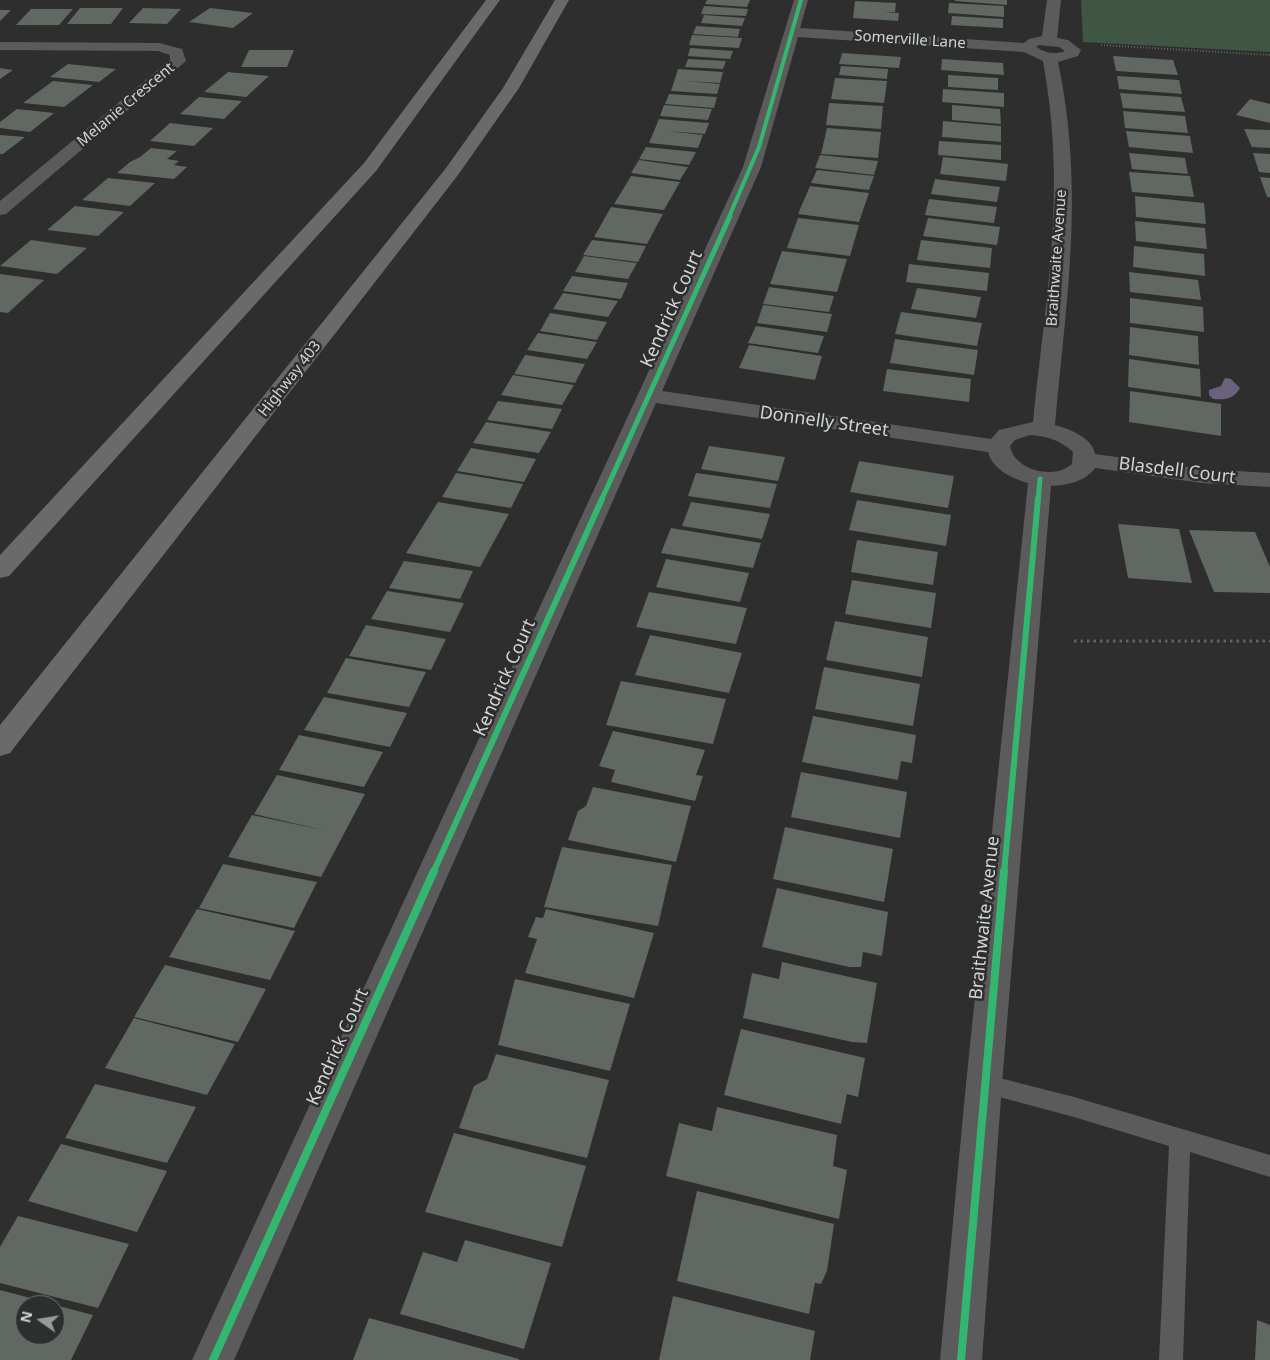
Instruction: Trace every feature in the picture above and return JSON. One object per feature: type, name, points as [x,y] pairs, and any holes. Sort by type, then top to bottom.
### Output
[{"type":"highway","points":[[0,570],[370,167],[493,0]]},
{"type":"highway","name":"Highway 403","points":[[0,745],[429,202],[504,100],[545,33],[562,0]]},
{"type":"street","name":"Kendrick Court","points":[[213,1360],[650,396],[754,161],[801,0]]},
{"type":"street","name":"Braithwaite Avenue","points":[[1043,429],[1064,201],[1058,95],[1050,49],[1054,0]]},
{"type":"street","name":"Somerville Lane","points":[[792,32],[1028,48],[1035,42],[1050,49]]},
{"type":"street","name":"Melanie Crescent","points":[[0,46],[160,47],[177,52],[178,61],[0,210]]},
{"type":"street","points":[[0,189],[22,192]]},
{"type":"street","name":"Donnelly Street","points":[[650,396],[998,447]]},
{"type":"street","points":[[1043,429],[1056,432],[1073,440],[1084,451],[1084,467],[1077,473],[1054,480],[1040,479],[1027,476],[1005,464],[999,457],[999,441],[1006,435],[1016,430],[1043,429]]},
{"type":"street","name":"Blasdell Court","points":[[1084,459],[1202,476],[1270,480]]},
{"type":"street","name":"Braithwaite Avenue","points":[[961,1360],[984,1084],[1040,479]]},
{"type":"lane","points":[[984,1084],[1074,1107],[1270,1166]]},
{"type":"lane","points":[[1171,1360],[1180,1138]]},
{"type":"path","points":[[1101,45],[1270,55]]},
{"type":"path","points":[[1074,641],[1270,641]]},
{"type":"green space","points":[[1081,0],[1270,0],[1270,52],[1083,42]]},
{"type":"shaded area","points":[[1225,378],[1231,379],[1240,388],[1229,398],[1213,399],[1209,395],[1209,390],[1221,386]]},
{"type":"building","points":[[707,0],[750,0],[747,7],[705,4]]},
{"type":"building","points":[[1007,0],[1007,5],[955,1]]},
{"type":"building","points":[[855,1],[896,3],[895,12],[884,12],[899,13],[898,21],[853,18]]},
{"type":"building","points":[[949,3],[1004,6],[1004,17],[948,13]]},
{"type":"building","points":[[704,6],[748,9],[746,16],[701,14]]},
{"type":"building","points":[[80,8],[123,8],[111,24],[67,24]]},
{"type":"building","points":[[143,8],[181,9],[167,24],[129,23]]},
{"type":"building","points":[[210,8],[253,13],[233,28],[189,22]]},
{"type":"building","points":[[31,9],[73,9],[59,25],[16,25]]},
{"type":"building","points":[[0,10],[11,10],[0,21]]},
{"type":"building","points":[[704,15],[745,18],[742,26],[701,23]]},
{"type":"building","points":[[952,16],[1003,19],[1003,28],[951,25]]},
{"type":"building","points":[[696,26],[740,29],[738,37],[693,34]]},
{"type":"building","points":[[692,35],[742,38],[739,48],[689,45]]},
{"type":"building","points":[[690,48],[733,51],[730,59],[688,56]]},
{"type":"building","points":[[249,50],[294,50],[287,67],[241,67]]},
{"type":"building","points":[[842,53],[901,57],[899,68],[839,64]]},
{"type":"building","points":[[1113,56],[1173,60],[1178,75],[1116,71]]},
{"type":"building","points":[[688,59],[726,61],[723,69],[685,67]]},
{"type":"building","points":[[942,59],[1003,63],[1004,75],[941,70]]},
{"type":"building","points":[[68,64],[116,69],[99,82],[50,77]]},
{"type":"building","points":[[841,66],[888,69],[887,79],[839,75]]},
{"type":"building","points":[[0,68],[13,70],[0,79]]},
{"type":"building","points":[[678,69],[723,72],[720,83],[685,81],[720,84],[717,94],[671,91]]},
{"type":"building","points":[[228,72],[269,76],[246,97],[204,92]]},
{"type":"building","points":[[948,75],[998,78],[998,90],[948,87]]},
{"type":"building","points":[[1117,76],[1179,80],[1182,94],[1119,89]]},
{"type":"building","points":[[835,78],[887,81],[884,103],[831,99]]},
{"type":"building","points":[[53,81],[93,85],[64,107],[23,103]]},
{"type":"building","points":[[943,89],[1004,93],[1004,107],[942,102]]},
{"type":"building","points":[[1120,93],[1181,97],[1185,112],[1123,108]]},
{"type":"building","points":[[669,94],[717,97],[714,108],[665,104]]},
{"type":"building","points":[[199,97],[242,101],[224,119],[180,114]]},
{"type":"building","points":[[1250,99],[1270,104],[1270,123],[1236,115]]},
{"type":"building","points":[[829,103],[883,106],[881,129],[826,125]]},
{"type":"building","points":[[664,105],[712,109],[708,120],[660,116]]},
{"type":"building","points":[[952,105],[1000,109],[1001,124],[952,120]]},
{"type":"building","points":[[17,109],[54,113],[30,132],[0,128],[0,122]]},
{"type":"building","points":[[1123,111],[1185,116],[1188,133],[1125,128]]},
{"type":"building","points":[[659,119],[709,123],[705,134],[667,131],[703,135],[698,148],[649,143]]},
{"type":"building","points":[[943,121],[1001,126],[1001,142],[942,137]]},
{"type":"building","points":[[170,123],[213,128],[194,146],[150,141]]},
{"type":"building","points":[[827,128],[881,132],[878,158],[821,154]]},
{"type":"building","points":[[1244,129],[1270,130],[1270,148],[1252,147]]},
{"type":"building","points":[[1126,131],[1190,136],[1193,153],[1129,147]]},
{"type":"building","points":[[0,135],[25,137],[3,154],[0,154]]},
{"type":"building","points":[[939,141],[1001,145],[1001,160],[938,155]]},
{"type":"building","points":[[646,147],[696,152],[689,165],[639,159]]},
{"type":"building","points":[[151,148],[177,151],[167,159],[179,161],[174,165],[187,167],[174,179],[117,173],[130,162]]},
{"type":"building","points":[[1129,153],[1185,158],[1188,174],[1132,169]]},
{"type":"building","points":[[1253,153],[1270,154],[1270,173],[1259,172]]},
{"type":"building","points":[[820,155],[878,161],[874,175],[815,168]]},
{"type":"building","points":[[943,157],[1008,164],[1006,181],[940,174]]},
{"type":"building","points":[[639,160],[688,167],[680,180],[631,173]]},
{"type":"building","points":[[817,170],[874,176],[869,190],[811,183]]},
{"type":"building","points":[[1129,172],[1190,176],[1194,197],[1132,192]]},
{"type":"building","points":[[631,176],[680,182],[664,210],[614,204]]},
{"type":"building","points":[[1260,177],[1270,178],[1270,197],[1267,197]]},
{"type":"building","points":[[108,178],[155,183],[130,206],[82,200]]},
{"type":"building","points":[[935,179],[1000,187],[997,202],[931,194]]},
{"type":"building","points":[[810,186],[869,193],[859,222],[798,214]]},
{"type":"building","points":[[1135,196],[1204,203],[1206,224],[1136,217]]},
{"type":"building","points":[[929,199],[997,207],[994,223],[925,215]]},
{"type":"building","points":[[75,206],[124,212],[98,236],[47,230]]},
{"type":"building","points":[[611,207],[663,214],[647,244],[594,237]]},
{"type":"building","points":[[798,218],[859,225],[850,256],[787,248]]},
{"type":"building","points":[[928,218],[1000,227],[997,245],[923,236]]},
{"type":"building","points":[[1135,221],[1205,228],[1207,249],[1136,241]]},
{"type":"building","points":[[31,240],[87,248],[57,274],[0,266]]},
{"type":"building","points":[[592,240],[646,246],[638,262],[583,255]]},
{"type":"building","points":[[921,240],[992,248],[990,268],[917,260]]},
{"type":"building","points":[[1134,246],[1204,254],[1205,276],[1133,267]]},
{"type":"building","points":[[782,251],[847,259],[837,292],[770,284]]},
{"type":"building","points":[[584,256],[637,263],[628,279],[575,272]]},
{"type":"building","points":[[909,264],[989,273],[987,291],[906,282]]},
{"type":"building","points":[[1129,272],[1198,280],[1201,300],[1130,292]]},
{"type":"building","points":[[0,274],[44,280],[8,313],[0,312]]},
{"type":"building","points":[[572,276],[628,283],[621,299],[563,291]]},
{"type":"building","points":[[769,287],[834,296],[829,312],[763,304]]},
{"type":"building","points":[[917,288],[981,297],[976,318],[911,309]]},
{"type":"building","points":[[563,293],[618,301],[608,317],[553,309]]},
{"type":"building","points":[[1130,298],[1203,307],[1204,332],[1130,323]]},
{"type":"building","points":[[763,305],[832,314],[827,332],[757,323]]},
{"type":"building","points":[[901,312],[982,323],[977,346],[895,334]]},
{"type":"building","points":[[550,313],[607,322],[597,340],[540,331]]},
{"type":"building","points":[[756,326],[824,336],[818,353],[748,343]]},
{"type":"building","points":[[1130,327],[1198,336],[1199,365],[1129,355]]},
{"type":"building","points":[[538,333],[597,342],[587,359],[527,350]]},
{"type":"building","points":[[895,339],[978,350],[974,375],[890,363]]},
{"type":"building","points":[[749,345],[822,356],[815,380],[739,368]]},
{"type":"building","points":[[525,355],[585,364],[575,383],[514,374]]},
{"type":"building","points":[[1129,359],[1200,369],[1201,397],[1128,387]]},
{"type":"building","points":[[887,369],[971,379],[969,402],[883,391]]},
{"type":"building","points":[[513,375],[574,385],[562,405],[501,395]]},
{"type":"building","points":[[1130,391],[1221,404],[1221,436],[1129,422]]},
{"type":"building","points":[[498,401],[562,409],[552,429],[487,420]]},
{"type":"building","points":[[486,422],[551,432],[539,453],[473,443]]},
{"type":"building","points":[[709,446],[785,457],[778,481],[701,469]]},
{"type":"building","points":[[471,448],[536,459],[524,482],[457,471]]},
{"type":"building","points":[[859,461],[954,476],[948,508],[850,492]]},
{"type":"building","points":[[456,473],[523,484],[511,508],[442,497]]},
{"type":"building","points":[[696,473],[777,484],[770,508],[688,496]]},
{"type":"building","points":[[857,500],[951,515],[946,546],[849,530]]},
{"type":"building","points":[[438,502],[509,514],[480,567],[406,553]]},
{"type":"building","points":[[691,502],[770,514],[762,539],[682,526]]},
{"type":"building","points":[[1118,524],[1179,529],[1192,583],[1128,578]]},
{"type":"building","points":[[671,528],[761,543],[753,568],[661,553]]},
{"type":"building","points":[[1189,530],[1255,532],[1270,567],[1270,593],[1214,592]]},
{"type":"building","points":[[857,540],[938,552],[933,585],[851,572]]},
{"type":"building","points":[[666,559],[749,573],[740,602],[656,587]]},
{"type":"building","points":[[404,561],[473,571],[460,599],[389,588]]},
{"type":"building","points":[[852,580],[936,593],[931,628],[845,614]]},
{"type":"building","points":[[387,591],[464,603],[450,632],[371,619]]},
{"type":"building","points":[[649,592],[747,608],[736,644],[636,627]]},
{"type":"building","points":[[835,621],[928,637],[922,677],[826,660]]},
{"type":"building","points":[[366,625],[446,639],[431,670],[349,656]]},
{"type":"building","points":[[650,635],[742,653],[729,693],[635,675]]},
{"type":"building","points":[[346,658],[426,672],[409,707],[327,693]]},
{"type":"building","points":[[824,667],[920,684],[913,726],[815,709]]},
{"type":"building","points":[[621,681],[726,699],[713,744],[606,725]]},
{"type":"building","points":[[324,697],[407,713],[390,747],[304,730]]},
{"type":"building","points":[[813,716],[916,735],[912,763],[901,761],[898,780],[802,762]]},
{"type":"building","points":[[613,731],[705,750],[696,775],[703,776],[695,801],[611,782],[615,770],[599,766]]},
{"type":"building","points":[[299,735],[383,752],[364,787],[279,770]]},
{"type":"building","points":[[801,772],[907,792],[900,838],[791,817]]},
{"type":"building","points":[[277,775],[365,794],[321,877],[228,857],[252,815],[327,831],[254,814]]},
{"type":"building","points":[[593,787],[691,806],[676,862],[568,840],[578,811],[586,806]]},
{"type":"building","points":[[785,827],[893,849],[884,902],[773,879]]},
{"type":"building","points":[[562,847],[672,865],[658,926],[544,907]]},
{"type":"building","points":[[223,864],[317,882],[294,928],[199,908]]},
{"type":"building","points":[[777,888],[888,912],[882,956],[863,952],[861,967],[849,967],[762,947]]},
{"type":"building","points":[[197,909],[295,931],[270,980],[169,957]]},
{"type":"building","points":[[546,909],[654,933],[634,998],[525,973],[537,939],[528,937],[536,917],[543,918]]},
{"type":"building","points":[[782,962],[877,983],[867,1043],[852,1042],[743,1018],[752,973],[779,979]]},
{"type":"building","points":[[165,965],[266,989],[238,1042],[134,1017]]},
{"type":"building","points":[[515,979],[630,1004],[610,1071],[498,1045]]},
{"type":"building","points":[[134,1018],[235,1044],[207,1095],[105,1068]]},
{"type":"building","points":[[741,1029],[865,1058],[858,1097],[847,1094],[841,1124],[724,1095]]},
{"type":"building","points":[[496,1054],[609,1080],[587,1158],[459,1128],[474,1086],[487,1079]]},
{"type":"building","points":[[95,1084],[196,1107],[167,1163],[65,1138]]},
{"type":"building","points":[[717,1107],[837,1135],[833,1166],[847,1170],[839,1219],[666,1176],[679,1123],[712,1131]]},
{"type":"building","points":[[454,1133],[586,1166],[562,1247],[425,1212]]},
{"type":"building","points":[[61,1144],[167,1171],[137,1232],[28,1201]]},
{"type":"building","points":[[697,1191],[834,1224],[827,1271],[821,1284],[815,1283],[809,1314],[677,1281]]},
{"type":"building","points":[[18,1216],[129,1244],[98,1308],[65,1300],[65,1295],[47,1295],[0,1283],[0,1247]]},
{"type":"building","points":[[465,1240],[551,1263],[524,1349],[400,1314],[423,1252],[457,1262]]},
{"type":"building","points":[[0,1290],[19,1295],[15,1295],[15,1345],[65,1345],[65,1308],[93,1315],[71,1360],[0,1360]]},
{"type":"building","points":[[673,1296],[815,1331],[810,1360],[659,1360]]},
{"type":"building","points":[[369,1318],[519,1359],[519,1360],[353,1360]]},
{"type":"building","points":[[1257,1320],[1270,1325],[1270,1360],[1255,1360]]},
{"type":"cycle path","points":[[213,1360],[752,167],[801,0]]},
{"type":"cycle path","points":[[961,1360],[984,1084],[1040,479]]}]
